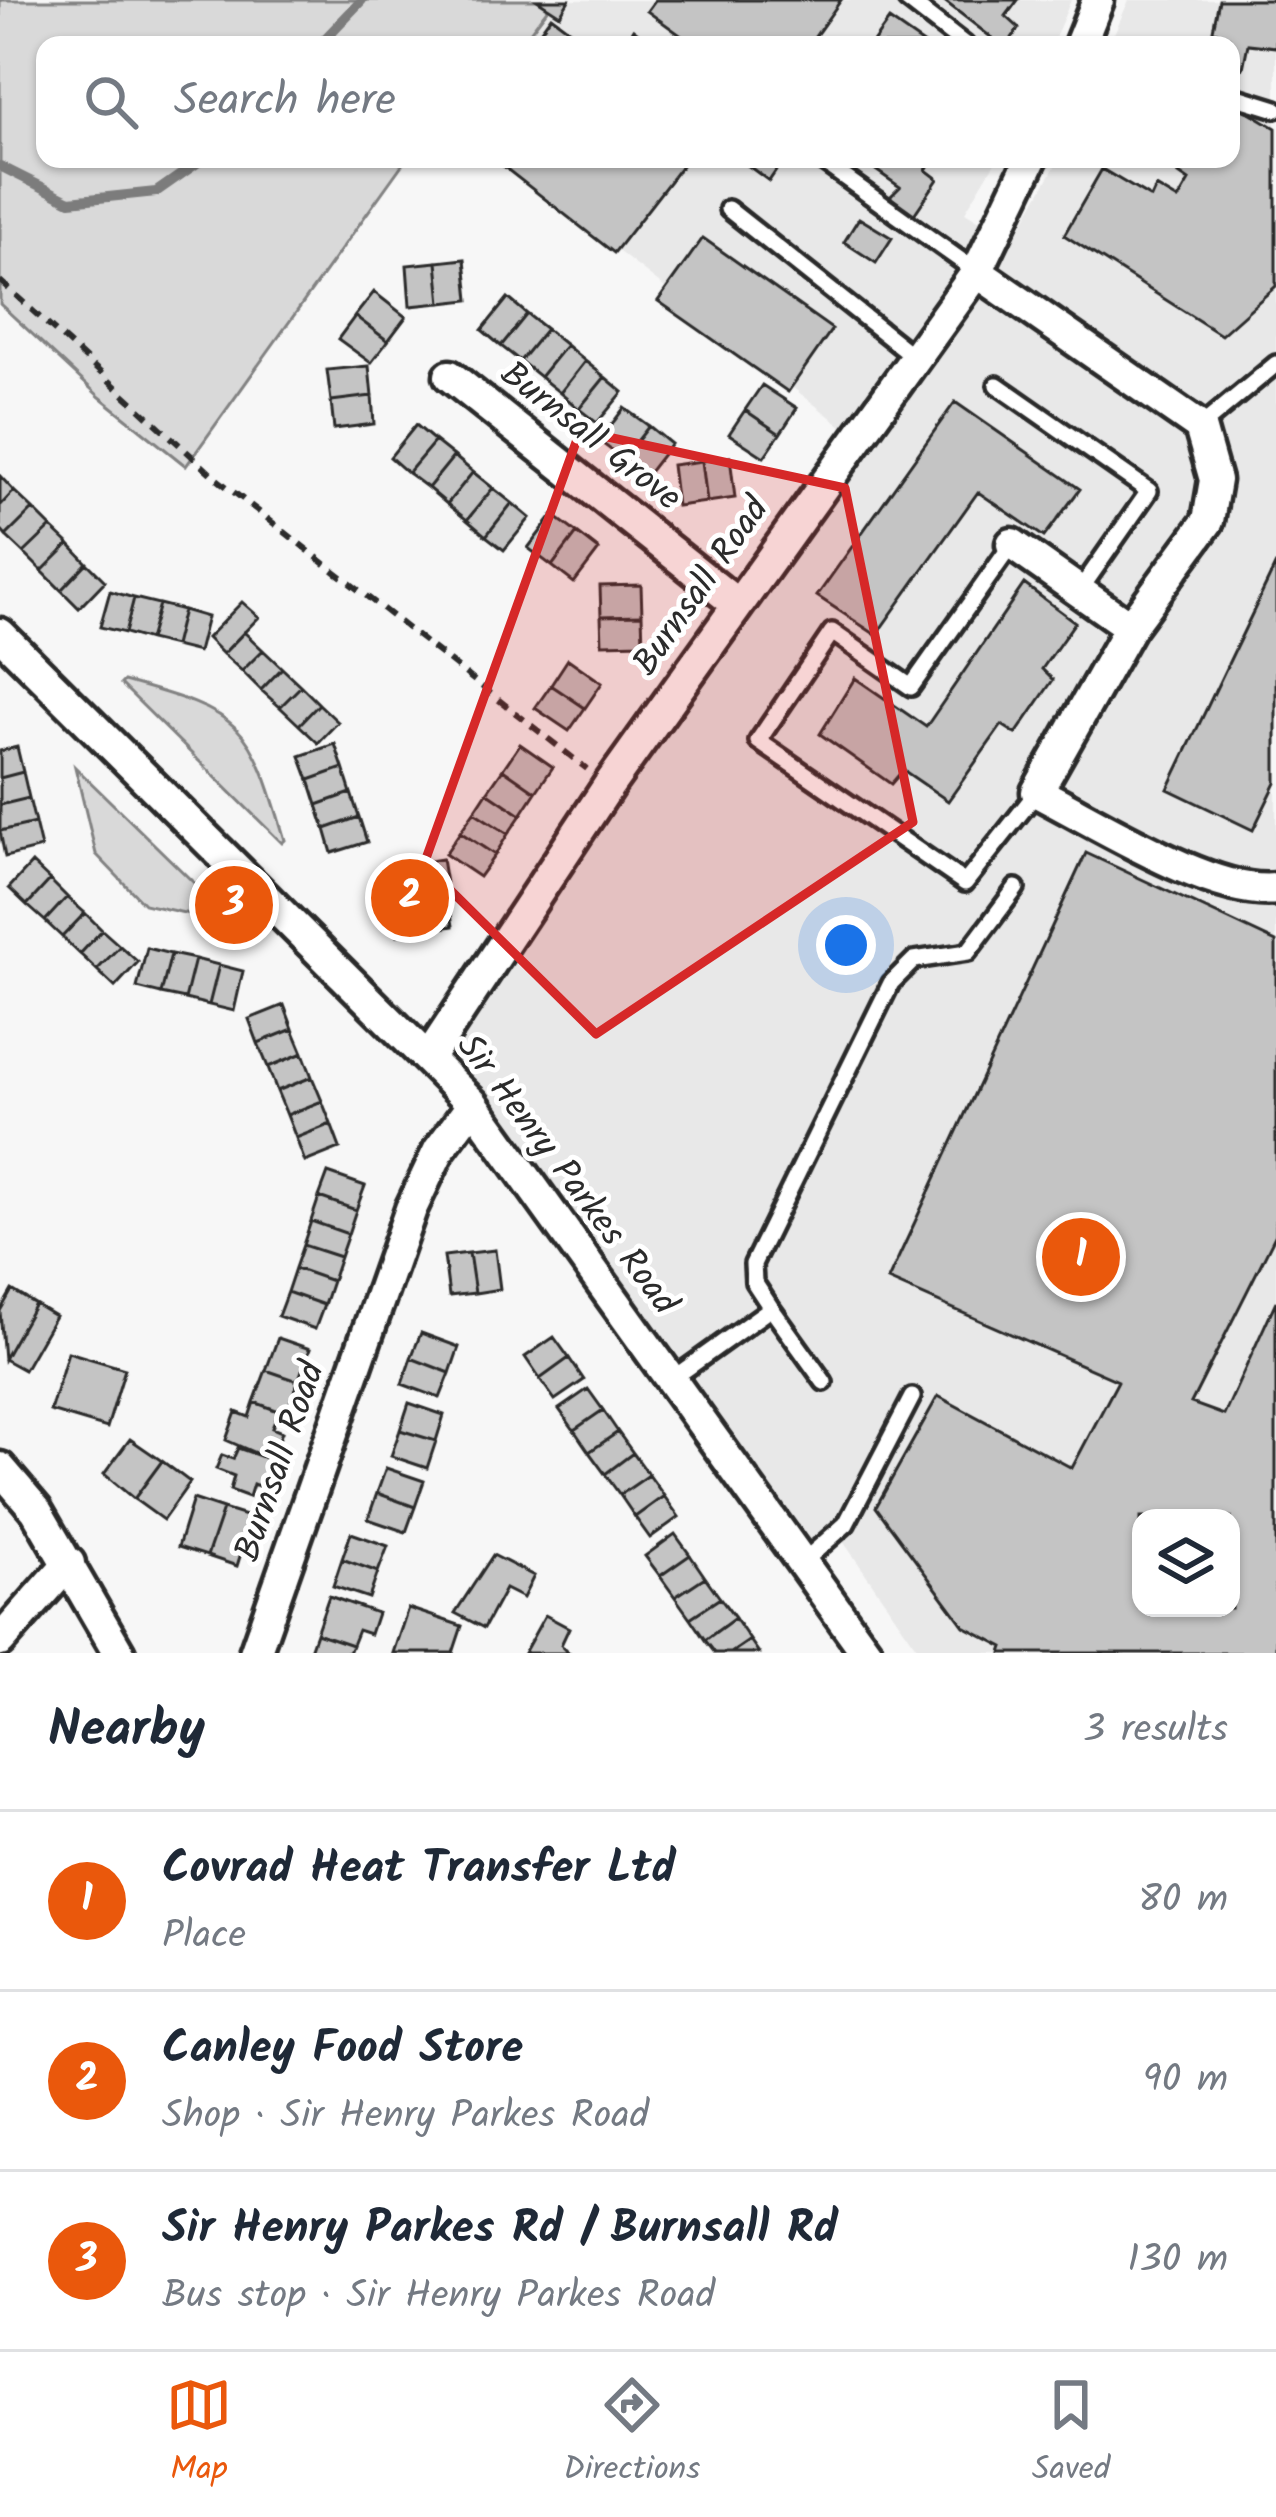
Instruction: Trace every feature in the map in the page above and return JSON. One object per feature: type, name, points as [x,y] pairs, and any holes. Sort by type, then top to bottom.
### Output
[{"type":"street","points":[[1086,36],[1098,0]]},
{"type":"street","name":"Burnsall Road","points":[[428,1057],[609,785],[977,272],[1027,168]]},
{"type":"street","points":[[977,272],[1200,427],[1215,480],[1208,521],[1130,627],[1037,792],[1150,851],[1216,878],[1261,891],[1276,890]]},
{"type":"street","name":"Burnsall Grove","points":[[449,376],[738,604]]},
{"type":"street","points":[[1012,544],[1130,627]]},
{"type":"street","name":"Sir Henry Parkes Road","points":[[0,634],[473,1104],[867,1653]]},
{"type":"street","name":"Burnsall Road","points":[[255,1653],[411,1209],[439,1150],[473,1104]]},
{"type":"street","points":[[0,1468],[36,1510],[119,1653]]},
{"type":"street","points":[[0,1641],[69,1563]]},
{"type":"lane","points":[[907,0],[953,36]]},
{"type":"lane","points":[[1240,98],[1276,109]]},
{"type":"lane","points":[[832,168],[977,272]]},
{"type":"lane","points":[[728,209],[913,356]]},
{"type":"lane","points":[[1200,427],[1276,364]]},
{"type":"lane","points":[[997,385],[1149,490],[1081,590]]},
{"type":"lane","points":[[1012,544],[911,687],[832,632],[758,741],[965,883],[1037,792]]},
{"type":"lane","points":[[824,1382],[754,1282],[753,1264],[891,983],[914,960],[959,956],[975,947],[1016,888]]},
{"type":"lane","points":[[672,1379],[771,1308]]},
{"type":"lane","points":[[804,1561],[846,1524],[912,1397]]},
{"type":"path","points":[[0,280],[217,479],[609,785]]},
{"type":"highlighted area","points":[[580,431],[845,488],[913,822],[596,1034],[424,864]]},
{"type":"shaded area","points":[[0,0],[542,0],[549,7],[527,36],[36,36],[36,168],[400,168],[186,466],[100,397],[0,304]]},
{"type":"shaded area","points":[[542,0],[1071,0],[1056,36],[527,36],[549,7]]},
{"type":"shaded area","points":[[1129,0],[1276,0],[1276,1653],[921,1653],[840,1537],[804,1561],[429,1057],[856,437],[512,168],[992,168],[965,212],[1013,241],[1054,168],[1240,168],[1240,36],[1113,36]]},
{"type":"shaded area","points":[[124,681],[195,703],[236,728],[262,770],[285,840],[282,843],[121,684]]},
{"type":"shaded area","points":[[75,767],[232,920],[144,904],[96,854]]},
{"type":"building","points":[[537,0],[569,0],[560,15]]},
{"type":"building","points":[[655,0],[841,0],[815,36],[682,36],[647,11]]},
{"type":"building","points":[[943,0],[1018,0],[1006,16],[1019,28],[1013,36],[989,36]]},
{"type":"building","points":[[1219,0],[1276,0],[1276,47],[1248,44],[1240,70],[1240,36],[1213,30]]},
{"type":"building","points":[[551,16],[578,36],[537,36]]},
{"type":"building","points":[[889,20],[912,36],[877,36]]},
{"type":"building","points":[[1240,106],[1276,128],[1276,286],[1221,335],[1064,235],[1102,169],[1151,198],[1156,187],[1178,200],[1189,181],[1179,174],[1183,168],[1240,168]]},
{"type":"building","points":[[505,168],[680,168],[614,253]]},
{"type":"building","points":[[751,168],[778,168],[769,181]]},
{"type":"building","points":[[873,168],[927,168],[938,179],[913,216],[890,197],[900,187]]},
{"type":"building","points":[[859,218],[892,238],[876,263],[844,242]]},
{"type":"building","points":[[703,238],[832,329],[788,392],[658,301]]},
{"type":"building","points":[[465,259],[469,300],[441,303],[437,262]]},
{"type":"building","points":[[437,262],[441,303],[410,306],[407,265]]},
{"type":"building","points":[[374,292],[406,317],[388,341],[355,316]]},
{"type":"building","points":[[508,298],[527,314],[501,346],[482,330]]},
{"type":"building","points":[[527,314],[546,329],[520,361],[501,346]]},
{"type":"building","points":[[355,316],[388,341],[371,363],[338,339]]},
{"type":"building","points":[[546,329],[566,345],[540,377],[520,361]]},
{"type":"building","points":[[566,345],[585,361],[560,393],[540,377]]},
{"type":"building","points":[[585,361],[605,377],[579,409],[560,393]]},
{"type":"building","points":[[369,366],[372,396],[331,401],[327,370]]},
{"type":"building","points":[[605,377],[623,392],[597,423],[579,409]]},
{"type":"building","points":[[762,385],[797,408],[780,434],[745,410]]},
{"type":"building","points":[[372,396],[374,424],[334,429],[331,401]]},
{"type":"building","points":[[955,402],[1080,489],[1044,537],[978,492],[876,635],[817,596]]},
{"type":"building","points":[[624,408],[649,426],[623,459],[599,441]]},
{"type":"building","points":[[745,410],[780,434],[764,457],[729,434]]},
{"type":"building","points":[[416,425],[435,441],[408,473],[390,457]]},
{"type":"building","points":[[649,426],[671,444],[646,476],[623,459]]},
{"type":"building","points":[[435,441],[454,456],[428,488],[408,473]]},
{"type":"building","points":[[454,456],[473,472],[447,504],[428,488]]},
{"type":"building","points":[[730,457],[735,498],[707,502],[702,461]]},
{"type":"building","points":[[702,461],[707,502],[677,506],[672,465]]},
{"type":"building","points":[[473,472],[493,488],[467,520],[447,504]]},
{"type":"building","points":[[0,476],[14,491],[0,506]]},
{"type":"building","points":[[493,488],[512,503],[486,536],[467,520]]},
{"type":"building","points":[[14,491],[33,509],[6,536],[0,529],[0,506]]},
{"type":"building","points":[[512,503],[530,518],[504,550],[486,536]]},
{"type":"building","points":[[33,509],[51,527],[24,553],[6,536]]},
{"type":"building","points":[[553,515],[577,533],[552,566],[528,548]]},
{"type":"building","points":[[51,527],[69,544],[42,571],[24,553]]},
{"type":"building","points":[[577,533],[599,550],[574,583],[552,566]]},
{"type":"building","points":[[69,544],[87,563],[61,590],[42,571]]},
{"type":"building","points":[[87,563],[105,581],[79,608],[61,590]]},
{"type":"building","points":[[1276,564],[1276,783],[1253,830],[1168,789]]},
{"type":"building","points":[[1024,584],[1075,622],[1042,669],[1053,680],[1016,734],[1002,725],[948,801],[903,770],[891,784],[820,734],[855,678],[926,727]]},
{"type":"building","points":[[641,585],[642,615],[601,616],[600,586]]},
{"type":"building","points":[[110,591],[134,598],[125,633],[100,627]]},
{"type":"building","points":[[134,598],[159,604],[149,640],[125,633]]},
{"type":"building","points":[[242,602],[259,617],[223,654],[207,638]]},
{"type":"building","points":[[159,604],[183,610],[174,646],[149,640]]},
{"type":"building","points":[[183,610],[207,617],[198,652],[174,646]]},
{"type":"building","points":[[642,615],[643,643],[602,644],[601,616]]},
{"type":"building","points":[[244,632],[263,650],[242,671],[223,654]]},
{"type":"building","points":[[263,650],[282,668],[261,690],[242,671]]},
{"type":"building","points":[[568,659],[602,683],[585,708],[551,685]]},
{"type":"building","points":[[282,668],[301,686],[280,707],[261,690]]},
{"type":"building","points":[[551,685],[585,708],[569,731],[535,708]]},
{"type":"building","points":[[301,686],[319,704],[299,725],[280,707]]},
{"type":"building","points":[[319,704],[338,722],[318,743],[299,725]]},
{"type":"building","points":[[335,744],[343,768],[309,780],[300,756]]},
{"type":"building","points":[[520,744],[553,767],[536,792],[503,769]]},
{"type":"building","points":[[17,747],[23,772],[0,778],[0,751]]},
{"type":"building","points":[[343,768],[351,793],[317,805],[309,780]]},
{"type":"building","points":[[503,769],[536,792],[521,815],[487,792]]},
{"type":"building","points":[[23,772],[29,798],[0,805],[0,778]]},
{"type":"building","points":[[487,792],[521,815],[508,834],[474,812]]},
{"type":"building","points":[[351,793],[359,817],[325,829],[317,805]]},
{"type":"building","points":[[29,798],[35,823],[0,831],[0,805]]},
{"type":"building","points":[[474,812],[508,834],[495,855],[460,832]]},
{"type":"building","points":[[359,817],[367,842],[332,853],[325,829]]},
{"type":"building","points":[[35,823],[41,848],[5,857],[0,831]]},
{"type":"building","points":[[460,832],[495,855],[479,877],[445,854]]},
{"type":"building","points":[[1086,853],[1276,942],[1276,1234],[1191,1403],[1224,1415],[1276,1301],[1276,1653],[1002,1653],[1004,1647],[964,1626],[876,1507],[938,1396],[1072,1468],[1118,1381],[888,1280]]},
{"type":"building","points":[[442,859],[453,926],[429,930],[418,863]]},
{"type":"building","points":[[32,863],[50,880],[27,905],[9,888]]},
{"type":"building","points":[[418,863],[429,930],[398,935],[393,867]]},
{"type":"building","points":[[50,880],[67,897],[45,921],[27,905]]},
{"type":"building","points":[[67,897],[85,913],[62,937],[45,921]]},
{"type":"building","points":[[85,913],[102,930],[80,954],[62,937]]},
{"type":"building","points":[[102,930],[120,946],[97,970],[80,954]]},
{"type":"building","points":[[120,946],[138,962],[115,987],[97,970]]},
{"type":"building","points":[[147,948],[171,954],[161,994],[137,988]]},
{"type":"building","points":[[171,954],[195,959],[185,999],[161,994]]},
{"type":"building","points":[[195,959],[219,965],[209,1005],[185,999]]},
{"type":"building","points":[[219,965],[243,971],[234,1011],[209,1005]]},
{"type":"building","points":[[284,1005],[293,1029],[258,1043],[249,1019]]},
{"type":"building","points":[[293,1029],[303,1053],[268,1067],[258,1043]]},
{"type":"building","points":[[303,1053],[312,1077],[277,1091],[268,1067]]},
{"type":"building","points":[[312,1077],[322,1101],[287,1115],[277,1091]]},
{"type":"building","points":[[322,1101],[331,1124],[296,1138],[287,1115]]},
{"type":"building","points":[[331,1124],[340,1148],[305,1162],[296,1138]]},
{"type":"building","points":[[328,1173],[365,1186],[356,1210],[319,1197]]},
{"type":"building","points":[[319,1197],[356,1210],[348,1234],[311,1221]]},
{"type":"building","points":[[311,1221],[348,1234],[340,1257],[303,1245]]},
{"type":"building","points":[[303,1245],[340,1257],[332,1281],[295,1268]]},
{"type":"building","points":[[495,1250],[500,1289],[475,1293],[469,1253]]},
{"type":"building","points":[[469,1253],[475,1293],[449,1296],[444,1256]]},
{"type":"building","points":[[295,1268],[332,1281],[324,1305],[287,1292]]},
{"type":"building","points":[[12,1290],[35,1304],[4,1359],[0,1311]]},
{"type":"building","points":[[287,1292],[324,1305],[315,1329],[278,1316]]},
{"type":"building","points":[[35,1304],[55,1316],[24,1370],[4,1359]]},
{"type":"building","points":[[421,1333],[459,1347],[450,1373],[411,1358]]},
{"type":"building","points":[[554,1337],[569,1358],[540,1379],[525,1357]]},
{"type":"building","points":[[278,1338],[310,1349],[298,1381],[266,1370]]},
{"type":"building","points":[[68,1352],[125,1369],[107,1428],[50,1411]]},
{"type":"building","points":[[411,1358],[450,1373],[440,1398],[402,1384]]},
{"type":"building","points":[[569,1358],[584,1380],[555,1400],[540,1379]]},
{"type":"building","points":[[266,1370],[298,1381],[286,1414],[254,1402]]},
{"type":"building","points":[[588,1389],[603,1410],[574,1430],[559,1409]]},
{"type":"building","points":[[254,1402],[279,1411],[272,1428],[282,1432],[271,1460],[226,1440],[236,1412],[249,1417]]},
{"type":"building","points":[[409,1403],[444,1415],[436,1441],[400,1430]]},
{"type":"building","points":[[603,1410],[618,1432],[589,1452],[574,1430]]},
{"type":"building","points":[[400,1430],[436,1441],[427,1468],[391,1456]]},
{"type":"building","points":[[618,1432],[633,1453],[605,1474],[589,1452]]},
{"type":"building","points":[[130,1439],[162,1461],[134,1499],[104,1474]]},
{"type":"building","points":[[238,1448],[271,1460],[261,1487],[253,1484],[249,1497],[230,1490],[234,1476],[216,1469],[222,1455],[233,1459]]},
{"type":"building","points":[[633,1453],[649,1475],[620,1495],[605,1474]]},
{"type":"building","points":[[162,1461],[190,1482],[163,1520],[134,1499]]},
{"type":"building","points":[[386,1468],[424,1481],[415,1507],[377,1493]]},
{"type":"building","points":[[649,1475],[664,1496],[635,1517],[620,1495]]},
{"type":"building","points":[[377,1493],[415,1507],[406,1532],[368,1519]]},
{"type":"building","points":[[664,1496],[679,1517],[650,1538],[635,1517]]},
{"type":"building","points":[[193,1499],[223,1509],[207,1556],[178,1547]]},
{"type":"building","points":[[223,1509],[252,1518],[237,1566],[207,1556]]},
{"type":"building","points":[[351,1533],[388,1546],[378,1572],[342,1559]]},
{"type":"building","points":[[675,1534],[690,1555],[660,1576],[645,1556]]},
{"type":"building","points":[[493,1555],[534,1576],[523,1598],[505,1589],[484,1628],[455,1613]]},
{"type":"building","points":[[690,1555],[705,1577],[675,1597],[660,1576]]},
{"type":"building","points":[[342,1559],[378,1572],[369,1598],[333,1586]]},
{"type":"building","points":[[705,1577],[720,1598],[690,1618],[675,1597]]},
{"type":"building","points":[[329,1596],[377,1613],[370,1634],[358,1630],[352,1645],[316,1633]]},
{"type":"building","points":[[720,1598],[735,1618],[705,1640],[690,1618]]},
{"type":"building","points":[[408,1608],[462,1626],[453,1653],[393,1653]]},
{"type":"building","points":[[545,1615],[569,1628],[561,1645],[569,1653],[524,1653]]},
{"type":"building","points":[[735,1618],[750,1640],[731,1653],[715,1653],[705,1640]]},
{"type":"building","points":[[316,1633],[352,1645],[349,1653],[309,1653]]},
{"type":"building","points":[[750,1640],[759,1653],[731,1653]]},
{"type":"waterway","points":[[328,36],[362,0]]},
{"type":"waterway","points":[[0,166],[70,201],[156,192],[190,168]]},
{"type":"place","name":"Canley Food Store","points":[[410,898]]},
{"type":"place","name":"Sir Henry Parkes Rd / Burnsall Rd","points":[[234,905]]},
{"type":"place","name":"Covrad Heat Transfer Ltd","points":[[1081,1257]]}]
